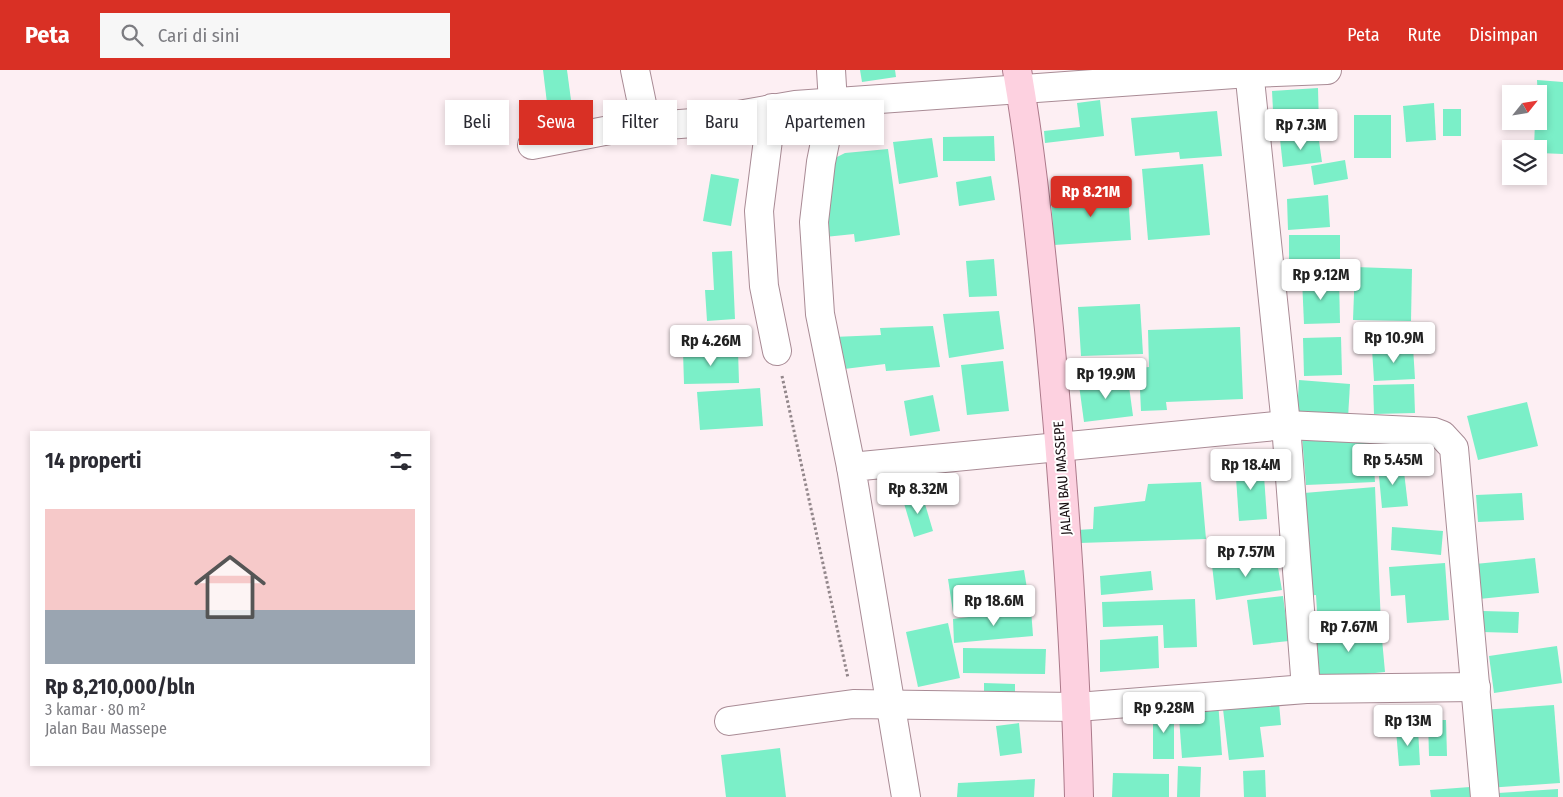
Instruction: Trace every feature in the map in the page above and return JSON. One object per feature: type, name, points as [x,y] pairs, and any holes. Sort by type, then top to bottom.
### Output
[{"type":"main road","name":"JALAN BAU MASSEPE","points":[[1019,80],[1042,264],[1060,448],[1077,707],[1079,797]]},
{"type":"street","points":[[635,70],[641,100]]},
{"type":"street","points":[[809,100],[831,70]]},
{"type":"street","points":[[848,100],[1019,80],[1327,70]]},
{"type":"street","points":[[1249,72],[1286,425],[1306,689]]},
{"type":"street","points":[[677,125],[693,124],[767,111]]},
{"type":"street","points":[[777,351],[764,286],[759,211],[788,145]]},
{"type":"street","points":[[816,145],[821,162],[814,222],[820,314],[851,467],[871,704],[906,797]]},
{"type":"street","points":[[851,467],[1286,425],[1424,431],[1442,434],[1454,448],[1485,797]]},
{"type":"street","points":[[729,722],[871,704],[1077,707],[1306,689],[1476,687]]},
{"type":"path","points":[[777,351],[871,704]]},
{"type":"building","points":[[543,70],[567,70],[571,100],[547,100]]},
{"type":"building","points":[[860,70],[895,70],[896,77],[862,82]]},
{"type":"building","points":[[1537,80],[1563,82],[1563,154],[1547,153],[1547,140],[1534,140],[1535,130],[1548,130],[1548,85],[1537,85]]},
{"type":"building","points":[[1318,88],[1319,127],[1274,129],[1272,91]]},
{"type":"building","points":[[1100,100],[1104,136],[1045,143],[1044,131],[1080,127],[1077,103]]},
{"type":"building","points":[[1434,103],[1436,140],[1406,142],[1403,106]]},
{"type":"building","points":[[1443,109],[1461,109],[1461,136],[1443,136]]},
{"type":"building","points":[[1217,111],[1222,156],[1180,159],[1179,152],[1135,156],[1131,118]]},
{"type":"building","points":[[1354,115],[1391,115],[1391,158],[1354,158]]},
{"type":"building","points":[[1318,134],[1322,162],[1283,167],[1280,139]]},
{"type":"building","points":[[994,136],[995,161],[943,161],[943,137]]},
{"type":"building","points":[[932,138],[938,177],[899,184],[893,142]]},
{"type":"building","points":[[888,149],[900,235],[855,242],[854,234],[825,237],[827,162],[845,153]]},
{"type":"building","points":[[1345,160],[1348,179],[1314,185],[1311,166]]},
{"type":"building","points":[[1203,164],[1210,235],[1148,240],[1142,169]]},
{"type":"building","points":[[711,174],[739,179],[731,226],[703,221]]},
{"type":"building","points":[[991,176],[995,200],[959,206],[956,182]]},
{"type":"building","points":[[1128,192],[1131,240],[1054,245],[1051,197]]},
{"type":"building","points":[[1328,195],[1330,227],[1288,230],[1287,199]]},
{"type":"building","points":[[1289,235],[1340,235],[1340,267],[1289,266]]},
{"type":"building","points":[[732,251],[735,319],[707,321],[705,290],[714,290],[712,252]]},
{"type":"building","points":[[994,259],[997,296],[969,297],[966,261]]},
{"type":"building","points":[[1355,267],[1412,269],[1411,321],[1353,320]]},
{"type":"building","points":[[1339,278],[1340,323],[1304,324],[1302,279]]},
{"type":"building","points":[[1140,304],[1143,354],[1081,356],[1078,307]]},
{"type":"building","points":[[999,311],[1004,349],[949,358],[943,314]]},
{"type":"building","points":[[933,326],[940,367],[886,371],[885,364],[836,370],[833,337],[881,335],[880,328]]},
{"type":"building","points":[[1240,327],[1243,399],[1166,402],[1167,410],[1141,411],[1139,368],[1149,367],[1148,330]]},
{"type":"building","points":[[1341,337],[1342,375],[1304,376],[1303,338]]},
{"type":"building","points":[[1413,347],[1415,379],[1374,381],[1372,349]]},
{"type":"building","points":[[738,350],[739,383],[684,384],[683,351]]},
{"type":"building","points":[[1003,361],[1009,411],[967,415],[961,365]]},
{"type":"building","points":[[1128,379],[1133,416],[1084,422],[1079,385]]},
{"type":"building","points":[[1299,380],[1350,384],[1348,418],[1297,414]]},
{"type":"building","points":[[1414,384],[1415,413],[1374,414],[1373,385]]},
{"type":"building","points":[[760,388],[763,426],[700,430],[697,392]]},
{"type":"building","points":[[933,395],[940,431],[910,436],[904,401]]},
{"type":"building","points":[[1527,402],[1538,446],[1478,460],[1467,416]]},
{"type":"building","points":[[1372,433],[1375,482],[1306,485],[1302,436]]},
{"type":"building","points":[[1263,461],[1267,519],[1239,521],[1235,463]]},
{"type":"building","points":[[1403,463],[1408,506],[1382,508],[1378,466]]},
{"type":"building","points":[[1201,482],[1206,539],[1079,543],[1077,530],[1093,529],[1094,507],[1145,501],[1148,484]]},
{"type":"building","points":[[1375,487],[1381,624],[1318,628],[1316,595],[1307,596],[1304,493]]},
{"type":"building","points":[[1522,493],[1524,520],[1478,522],[1476,495]]},
{"type":"building","points":[[922,494],[933,531],[914,537],[903,500]]},
{"type":"building","points":[[1392,527],[1443,531],[1441,555],[1391,550]]},
{"type":"building","points":[[1276,557],[1282,590],[1216,600],[1212,565]]},
{"type":"building","points":[[1535,558],[1539,593],[1479,599],[1475,564]]},
{"type":"building","points":[[1445,563],[1449,620],[1407,623],[1405,595],[1391,596],[1389,567]]},
{"type":"building","points":[[1024,570],[1029,601],[953,612],[948,579]]},
{"type":"building","points":[[1151,571],[1153,590],[1101,595],[1100,576]]},
{"type":"building","points":[[1283,596],[1289,641],[1253,645],[1247,600]]},
{"type":"building","points":[[1195,599],[1197,647],[1164,648],[1163,625],[1103,627],[1102,602]]},
{"type":"building","points":[[1031,609],[1033,636],[954,643],[953,619]]},
{"type":"building","points":[[1483,611],[1519,612],[1518,633],[1482,632]]},
{"type":"building","points":[[948,623],[960,678],[918,687],[906,632]]},
{"type":"building","points":[[1381,628],[1385,672],[1317,679],[1312,635]]},
{"type":"building","points":[[1158,636],[1159,668],[1100,672],[1100,640]]},
{"type":"building","points":[[1557,646],[1562,683],[1494,693],[1489,656]]},
{"type":"building","points":[[963,648],[1046,649],[1045,674],[963,673]]},
{"type":"building","points":[[984,683],[1015,684],[1015,701],[984,701]]},
{"type":"building","points":[[1218,701],[1222,755],[1182,758],[1178,704]]},
{"type":"building","points":[[1279,703],[1281,725],[1260,727],[1264,757],[1229,760],[1223,709]]},
{"type":"building","points":[[1554,705],[1560,783],[1487,788],[1481,710]]},
{"type":"building","points":[[1174,708],[1174,759],[1153,759],[1153,709]]},
{"type":"building","points":[[1428,720],[1446,720],[1447,756],[1429,756]]},
{"type":"building","points":[[1019,723],[1022,753],[1000,756],[996,726]]},
{"type":"building","points":[[1418,729],[1420,765],[1399,766],[1396,730]]},
{"type":"building","points":[[780,748],[786,797],[726,797],[721,755]]},
{"type":"building","points":[[1178,766],[1201,767],[1200,797],[1177,797]]},
{"type":"building","points":[[1265,770],[1266,797],[1244,797],[1243,771]]},
{"type":"building","points":[[1113,773],[1169,774],[1169,797],[1112,797]]},
{"type":"building","points":[[1035,779],[1034,797],[957,797],[958,783]]},
{"type":"building","points":[[1470,787],[1471,797],[1431,797],[1430,790]]},
{"type":"building","points":[[1558,789],[1558,797],[1498,797],[1498,793]]}]
